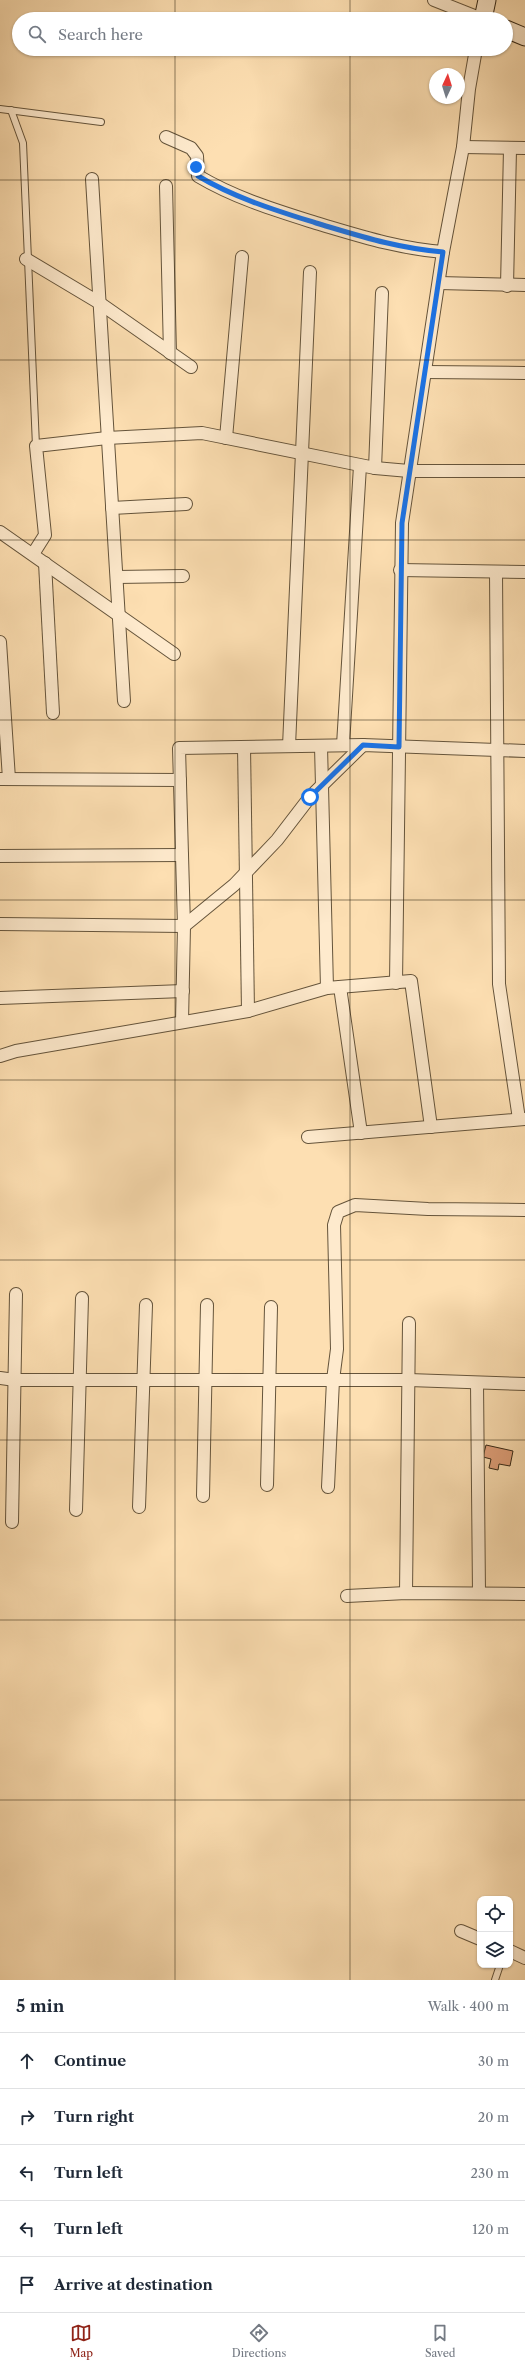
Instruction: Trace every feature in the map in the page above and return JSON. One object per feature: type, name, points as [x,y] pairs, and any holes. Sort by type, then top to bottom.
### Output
[{"type":"street","points":[[434,0],[464,12]]},
{"type":"street","points":[[484,12],[487,0]]},
{"type":"street","points":[[513,32],[525,37]]},
{"type":"street","points":[[396,983],[400,570],[402,523],[443,252],[463,147],[469,89],[475,56]]},
{"type":"street","points":[[166,137],[191,148],[197,156],[198,176],[219,188],[268,208],[390,245],[443,252]]},
{"type":"street","points":[[463,147],[525,148]]},
{"type":"street","points":[[507,286],[510,148]]},
{"type":"street","points":[[92,179],[98,302],[124,701]]},
{"type":"street","points":[[166,186],[170,353]]},
{"type":"street","points":[[226,438],[242,257]]},
{"type":"street","points":[[26,259],[98,302],[191,367]]},
{"type":"street","points":[[289,746],[310,272]]},
{"type":"street","points":[[439,283],[507,286],[525,285]]},
{"type":"street","points":[[375,468],[382,293]]},
{"type":"street","points":[[425,372],[525,373]]},
{"type":"street","points":[[33,554],[46,535],[36,446],[107,438],[202,433],[375,468],[409,471],[525,472]]},
{"type":"street","points":[[343,745],[360,466]]},
{"type":"street","points":[[112,508],[186,504]]},
{"type":"street","points":[[0,532],[174,654]]},
{"type":"street","points":[[45,563],[54,713]]},
{"type":"street","points":[[400,570],[525,572]]},
{"type":"street","points":[[308,1137],[522,1119],[499,984],[496,749],[496,572]]},
{"type":"street","points":[[116,577],[183,576]]},
{"type":"street","points":[[0,642],[5,779],[180,780]]},
{"type":"street","points":[[0,924],[184,926],[246,872],[278,840],[322,786],[363,745]]},
{"type":"street","points":[[182,1022],[184,926],[179,748],[363,745],[525,750]]},
{"type":"street","points":[[321,746],[326,988]]},
{"type":"street","points":[[244,747],[248,1011]]},
{"type":"street","points":[[0,856],[182,855]]},
{"type":"street","points":[[0,1056],[16,1051],[248,1011],[326,988],[411,981],[431,1126]]},
{"type":"street","points":[[340,987],[361,1132]]},
{"type":"street","points":[[0,998],[183,990]]},
{"type":"street","points":[[328,1487],[333,1380],[336,1349],[334,1225],[338,1212],[355,1205],[428,1210],[525,1210]]},
{"type":"street","points":[[12,1522],[16,1294]]},
{"type":"street","points":[[76,1510],[82,1298]]},
{"type":"street","points":[[139,1508],[145,1380],[146,1305]]},
{"type":"street","points":[[202,1496],[207,1305]]},
{"type":"street","points":[[267,1485],[271,1307]]},
{"type":"street","points":[[406,1593],[409,1323]]},
{"type":"street","points":[[0,1378],[15,1380],[408,1380],[525,1384]]},
{"type":"street","points":[[477,1383],[479,1593]]},
{"type":"street","points":[[347,1596],[406,1593],[525,1594]]},
{"type":"street","points":[[461,1931],[477,1938]]},
{"type":"street","points":[[513,1952],[525,1958]]},
{"type":"lane","points":[[0,109],[102,122]]},
{"type":"lane","points":[[10,110],[23,143],[26,259],[36,446]]},
{"type":"lane","points":[[495,1980],[499,1968]]},
{"type":"building","points":[[486,1445],[513,1451],[510,1466],[499,1464],[498,1470],[489,1468],[491,1459],[483,1457]]},
{"type":"route","points":[[196,167],[198,176],[219,188],[268,208],[390,245],[443,252],[402,523],[400,570],[399,747],[363,745],[310,797]]}]
